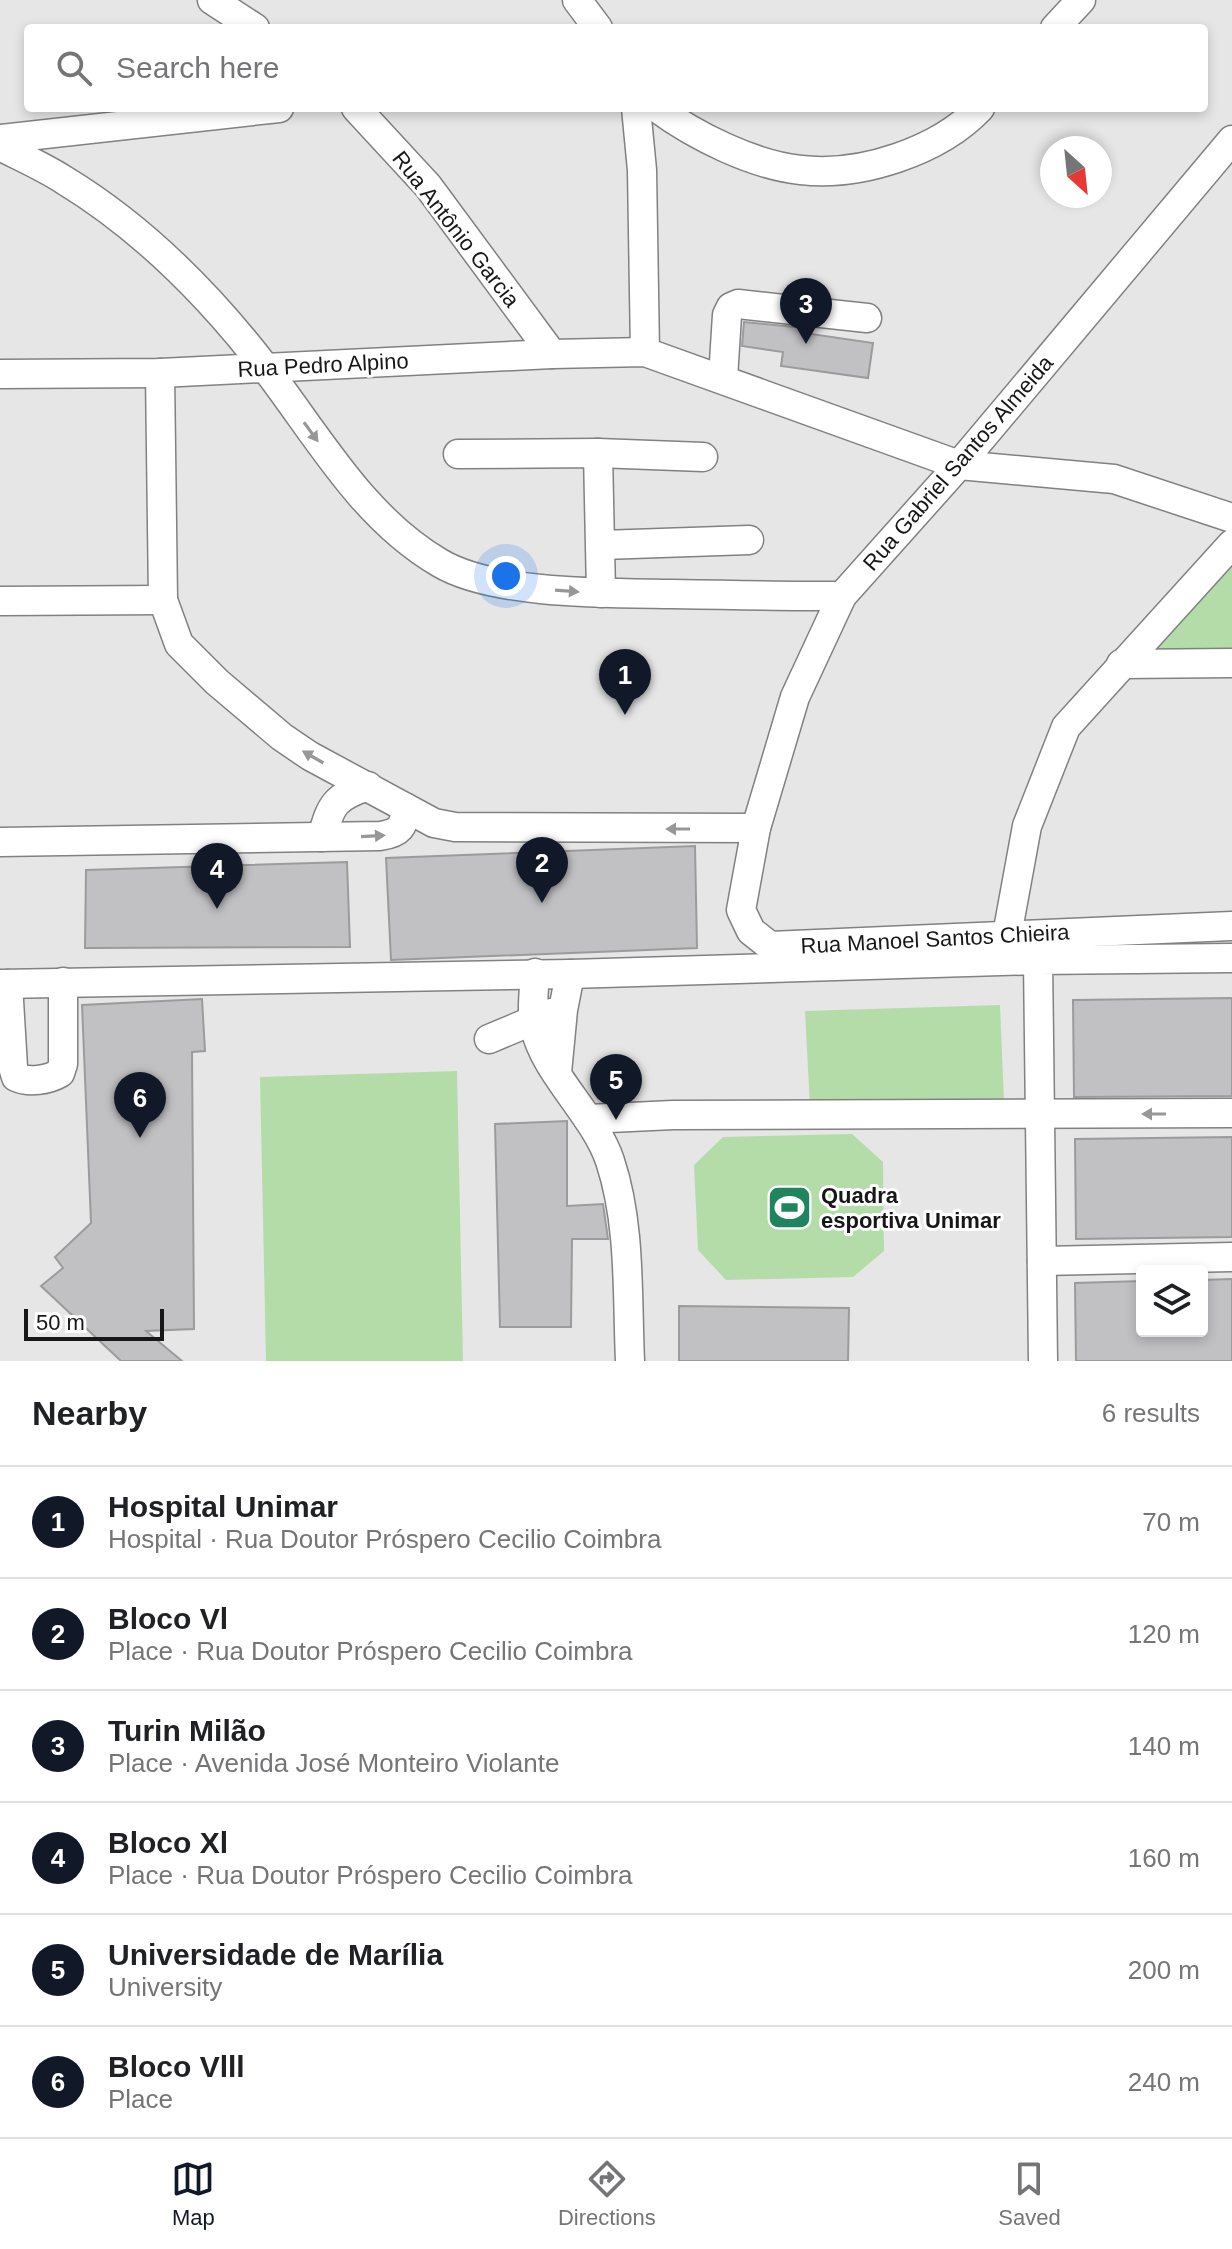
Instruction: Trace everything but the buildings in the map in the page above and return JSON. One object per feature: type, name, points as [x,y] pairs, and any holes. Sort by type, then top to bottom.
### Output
[{"type":"street","points":[[212,0],[249,24]]},
{"type":"street","points":[[577,0],[595,24]]},
{"type":"street","points":[[1059,24],[1081,0]]},
{"type":"street","points":[[0,139],[243,112]]},
{"type":"street","name":"Rua Antônio Garcia","points":[[360,112],[428,186],[552,354]]},
{"type":"street","points":[[636,112],[642,170],[645,352]]},
{"type":"street","points":[[662,112],[676,123],[745,156],[813,171],[840,171],[886,161],[924,148],[963,126],[976,112]]},
{"type":"street","name":"Rua Gabriel Santos Almeida","points":[[756,828],[795,697],[842,596],[959,465],[1232,140]]},
{"type":"street","points":[[0,146],[64,180],[123,221],[187,278],[266,369],[352,488],[399,532],[441,564],[483,578],[541,589],[601,593],[842,596]]},
{"type":"street","points":[[723,378],[727,315],[731,307],[738,304],[867,318]]},
{"type":"street","name":"Rua Pedro Alpino","points":[[0,374],[160,373],[645,352],[959,465],[1114,479],[1232,518]]},
{"type":"street","points":[[160,373],[163,600],[179,644],[217,682],[282,737],[310,756],[434,823],[455,827],[756,828]]},
{"type":"street","points":[[598,453],[601,593]]},
{"type":"street","points":[[458,454],[598,453],[703,457]]},
{"type":"street","points":[[602,545],[749,540]]},
{"type":"street","points":[[1007,935],[1027,826],[1066,727],[1230,547]]},
{"type":"street","points":[[0,601],[163,600]]},
{"type":"street","points":[[1121,664],[1232,663]]},
{"type":"street","points":[[322,837],[328,815],[339,797],[368,786]]},
{"type":"street","points":[[0,842],[396,833],[404,824],[406,808]]},
{"type":"street","name":"Rua Manoel Santos Chieira","points":[[756,828],[741,910],[751,931],[770,946],[1232,926]]},
{"type":"street","points":[[63,982],[63,1064],[60,1073],[24,1081],[16,1077],[13,1067],[4,984],[63,982],[535,973],[570,974],[1038,960],[1232,958]]},
{"type":"street","points":[[1038,960],[1043,1361]]},
{"type":"street","points":[[535,973],[533,1019],[536,1032],[557,1074],[588,1119],[609,1158],[623,1208],[630,1361]]},
{"type":"street","points":[[557,1074],[570,974]]},
{"type":"street","points":[[489,1039],[533,1019],[563,1010]]},
{"type":"street","points":[[588,1119],[731,1114],[1232,1113]]},
{"type":"street","points":[[1042,1261],[1232,1257]]},
{"type":"green space","points":[[1232,548],[1232,663],[1121,664]]},
{"type":"green space","points":[[1000,1005],[1004,1102],[810,1107],[805,1011]]},
{"type":"green space","points":[[457,1071],[463,1361],[266,1361],[260,1077]]},
{"type":"green space","name":"Quadra esportiva Unimar","points":[[852,1134],[883,1162],[884,1251],[853,1277],[726,1280],[698,1250],[694,1165],[723,1137]]},
{"type":"place","name":"Turin Milão","points":[[806,344]]},
{"type":"place","name":"Hospital Unimar","points":[[625,715]]},
{"type":"place","name":"Bloco Vl","points":[[542,903]]},
{"type":"place","name":"Bloco Xl","points":[[217,909]]},
{"type":"place","name":"Universidade de Marília","points":[[616,1120]]},
{"type":"place","name":"Bloco Vlll","points":[[140,1138]]},
{"type":"place","name":"Quadra esportiva Unimar","points":[[790,1208]]}]
